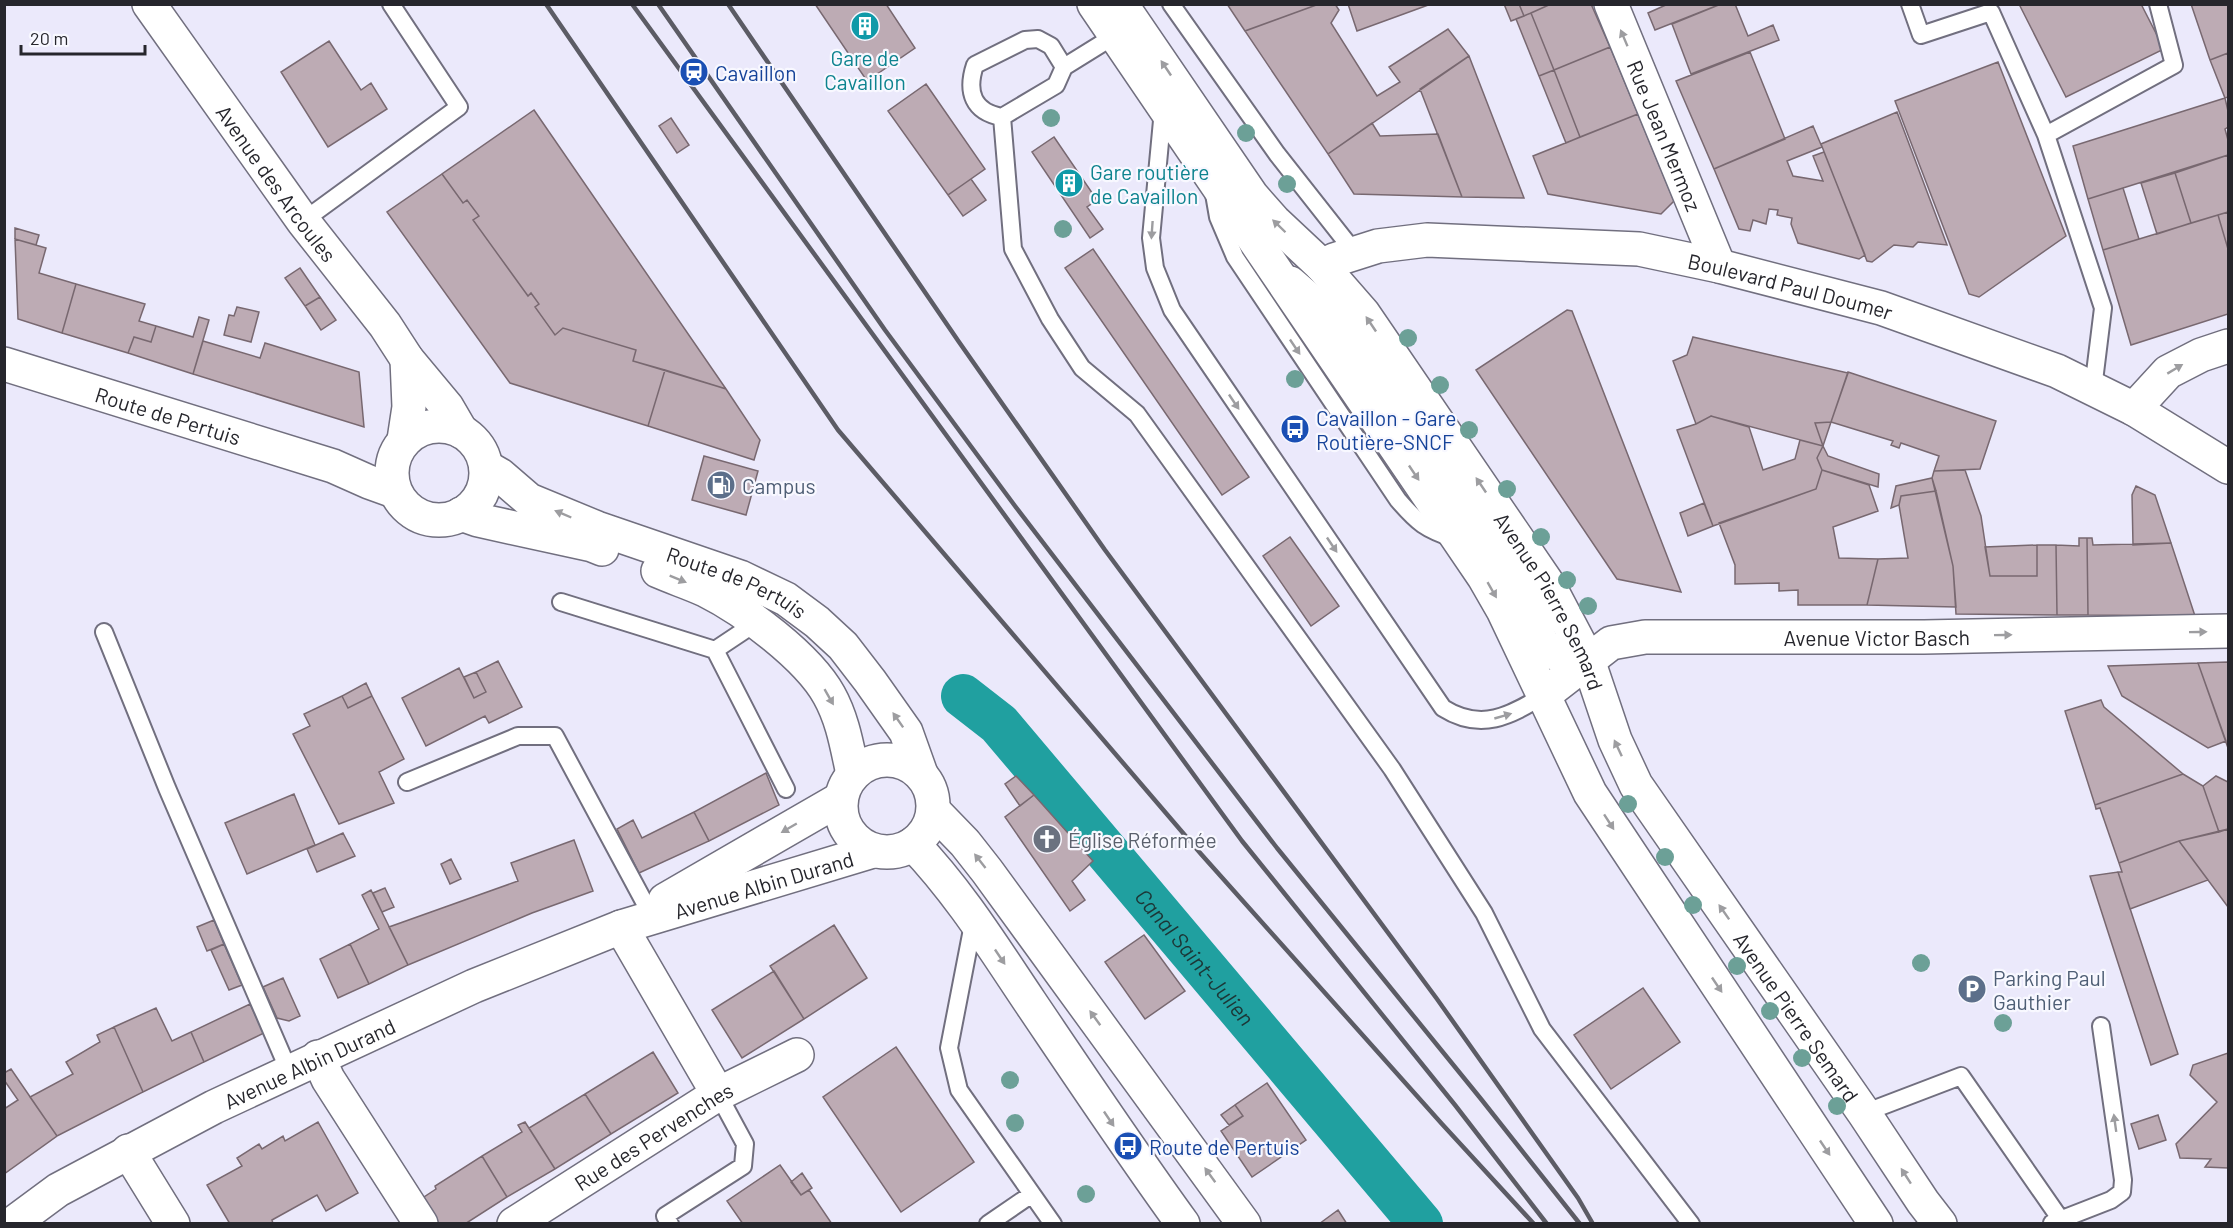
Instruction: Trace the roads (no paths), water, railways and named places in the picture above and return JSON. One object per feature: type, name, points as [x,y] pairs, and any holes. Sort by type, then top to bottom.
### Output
[{"type":"main road","name":"Avenue des Arcoules","points":[[149,4],[303,221],[385,325],[407,359],[447,407],[461,431]]},
{"type":"main road","name":"Avenue Pierre Semard","points":[[1094,4],[1484,577],[1503,610],[1590,793],[1876,1224]]},
{"type":"main road","name":"Avenue Pierre Semard","points":[[1121,4],[1252,196],[1274,221],[1322,266],[1363,314],[1548,584],[1588,660],[1615,740],[1636,785],[1940,1224]]},
{"type":"main road","name":"Rue Jean Mermoz","points":[[1611,4],[1719,266]]},
{"type":"main road","name":"Boulevard Paul Doumer","points":[[1322,266],[1378,246],[1427,240],[1640,249],[1719,266],[1881,308],[2057,371],[2134,409],[2229,467]]},
{"type":"main road","points":[[1273,269],[1332,319],[1495,554],[1522,599],[1543,645],[1563,658],[1588,660]]},
{"type":"main road","points":[[2134,409],[2168,372],[2201,355],[2229,346]]},
{"type":"main road","points":[[333,466],[372,457],[402,442],[416,431],[431,426],[447,426],[461,431],[473,440],[482,453],[486,467],[481,495],[473,506],[446,520],[431,519],[416,514],[403,504],[394,491],[391,475],[393,459],[402,442],[409,407],[407,359]]},
{"type":"main road","name":"Route de Pertuis","points":[[4,364],[333,466],[394,491]]},
{"type":"main road","name":"Route de Pertuis","points":[[486,467],[500,475],[529,500],[597,528],[740,577],[786,599],[817,622],[843,646],[870,681],[906,732],[921,774]]},
{"type":"main road","name":"Route de Pertuis","points":[[461,514],[478,520],[592,545],[706,590],[757,622],[797,655],[829,694],[845,731],[846,786]]},
{"type":"main road","name":"Avenue Victor Basch","points":[[1544,695],[1611,643],[1646,637],[1924,637],[2229,631]]},
{"type":"main road","points":[[885,759],[902,763],[921,774],[928,782],[933,794],[934,811],[929,826],[913,844],[890,853],[873,851],[858,843],[847,831],[840,815],[846,786],[865,764],[885,759]]},
{"type":"main road","name":"Avenue Albin Durand","points":[[621,927],[846,786]]},
{"type":"main road","points":[[934,811],[965,843],[987,871],[1244,1224]]},
{"type":"main road","points":[[913,844],[942,875],[974,918],[1128,1146],[1184,1224]]},
{"type":"main road","name":"Avenue Albin Durand","points":[[12,1224],[58,1190],[128,1151],[304,1064],[474,986],[621,927],[873,851]]},
{"type":"main road","points":[[621,927],[718,1094]]},
{"type":"main road","name":"Rue des Pervenches","points":[[514,1224],[718,1094],[797,1055]]},
{"type":"main road","points":[[304,1064],[328,1079],[421,1224]]},
{"type":"main road","points":[[128,1151],[173,1224]]},
{"type":"lane","points":[[303,221],[459,107],[391,4]]},
{"type":"lane","points":[[1171,4],[1277,154],[1355,253]]},
{"type":"lane","points":[[1910,4],[1921,35],[1991,12],[2046,135],[2103,308],[2093,389]]},
{"type":"lane","points":[[2046,135],[2175,65],[2158,4]]},
{"type":"lane","points":[[1064,67],[1051,46],[1038,39],[1025,40],[975,65],[970,79],[971,92],[988,115],[1002,117],[1056,85],[1064,67],[1114,36]]},
{"type":"lane","points":[[1164,109],[1151,238],[1155,268],[1172,310],[1443,708],[1457,717],[1475,721],[1501,718],[1544,695]]},
{"type":"lane","points":[[1002,117],[1013,249],[1050,320],[1082,368],[1137,414],[1392,769],[1484,913],[1542,1029],[1691,1224]]},
{"type":"lane","points":[[1211,178],[1218,217],[1235,257],[1398,500],[1419,523],[1432,531],[1495,554]]},
{"type":"lane","points":[[561,602],[715,650],[786,789]]},
{"type":"lane","points":[[715,650],[757,622]]},
{"type":"lane","points":[[104,632],[167,788],[304,1064]]},
{"type":"lane","points":[[407,782],[518,736],[555,736],[648,909]]},
{"type":"lane","points":[[974,918],[949,1048],[959,1090],[1053,1224]]},
{"type":"lane","points":[[1864,1113],[1960,1076],[2056,1222],[2111,1200],[2122,1192],[2123,1180],[2101,1026]]},
{"type":"lane","points":[[670,1224],[665,1216],[743,1166],[745,1144],[718,1094]]},
{"type":"lane","points":[[988,1224],[1032,1194]]},
{"type":"waterway","name":"Canal Saint-Julien","points":[[963,696],[999,724],[1421,1224]]},
{"type":"railway","points":[[546,4],[838,430],[1201,854],[1534,1224]]},
{"type":"railway","points":[[632,4],[1242,841],[1455,1105],[1547,1224]]},
{"type":"railway","points":[[658,4],[885,330],[1015,506],[1277,848],[1580,1224]]},
{"type":"railway","points":[[728,4],[959,342],[1105,550],[1437,999],[1578,1198],[1593,1224]]},
{"type":"place","name":"Gare de Cavaillon","points":[[865,26]]},
{"type":"place","name":"Cavaillon","points":[[694,72]]},
{"type":"place","name":"Gare routière de Cavaillon","points":[[1069,183]]},
{"type":"place","name":"Cavaillon - Gare Routière-SNCF","points":[[1295,429]]},
{"type":"place","name":"Campus","points":[[721,485]]},
{"type":"place","name":"Église Réformée","points":[[1047,839]]},
{"type":"place","name":"Parking Paul Gauthier","points":[[1972,989]]},
{"type":"place","name":"Route de Pertuis","points":[[1128,1146]]}]
